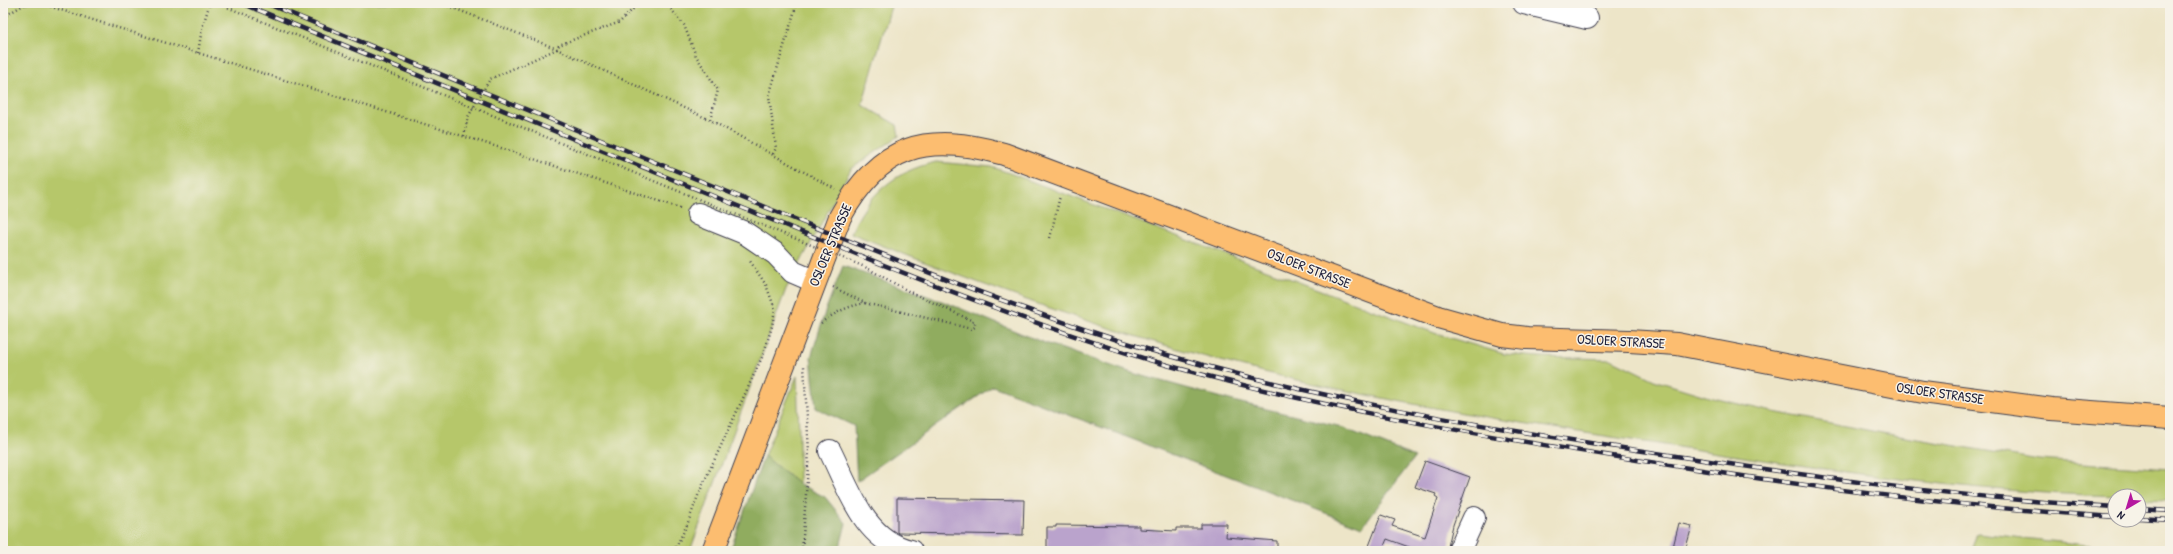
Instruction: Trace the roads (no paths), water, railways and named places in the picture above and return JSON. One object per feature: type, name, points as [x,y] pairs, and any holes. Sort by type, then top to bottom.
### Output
[{"type":"main road","name":"OSLOER STRASSE","points":[[713,551],[820,283],[837,223],[850,198],[870,174],[884,162],[916,147],[933,144],[966,144],[983,148],[1066,176],[1438,317],[1502,335],[1560,339],[1629,340],[1710,349],[1816,372],[1924,392],[2052,409],[2170,418]]},
{"type":"street","points":[[1524,3],[1586,18]]},
{"type":"street","points":[[698,214],[745,233],[776,254],[793,272],[820,283]]},
{"type":"street","points":[[830,451],[864,520],[882,538],[911,551]]},
{"type":"street","points":[[1459,551],[1474,518]]},
{"type":"railway","points":[[241,3],[880,264],[1039,324],[1146,359],[1207,376],[1328,405],[1451,429],[1637,460],[1876,494],[2055,513],[2107,516]]},
{"type":"railway","points":[[265,3],[898,261],[1048,317],[1150,350],[1211,367],[1272,383],[1395,409],[1457,421],[1581,441],[1761,469],[1879,485],[1997,498],[2107,506]]},
{"type":"railway","points":[[2147,510],[2170,511]]},
{"type":"railway","points":[[2147,519],[2170,520]]}]
